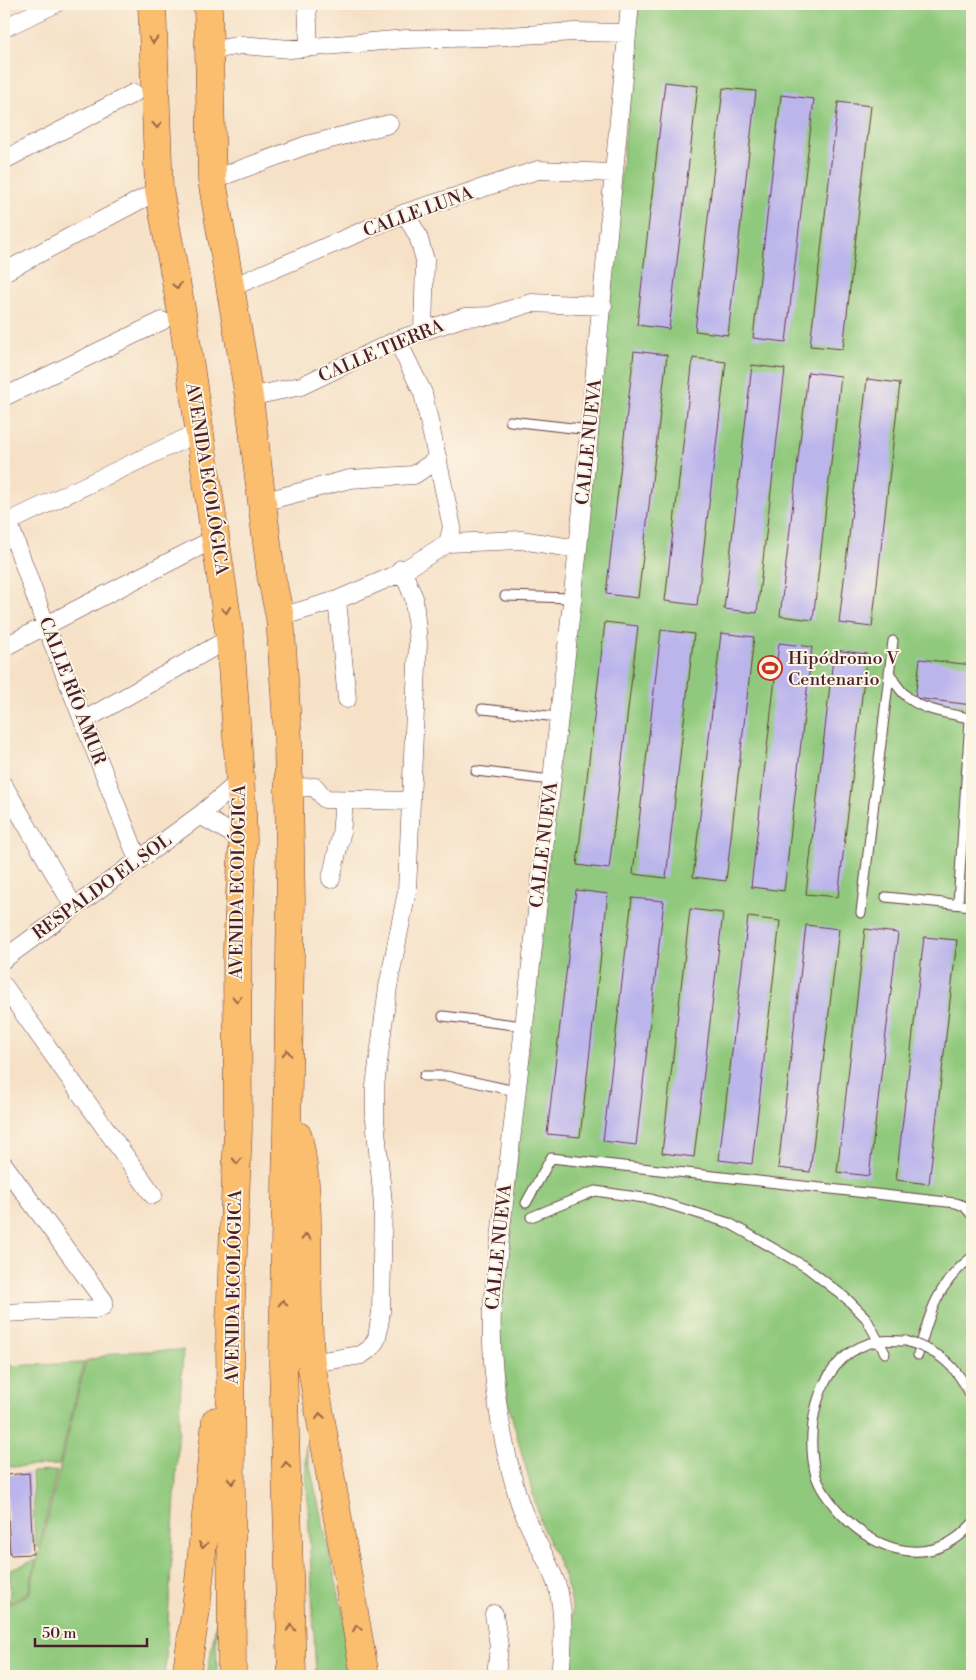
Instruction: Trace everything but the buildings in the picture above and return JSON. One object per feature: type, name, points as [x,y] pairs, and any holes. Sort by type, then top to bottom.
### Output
[{"type":"main road","name":"AVENIDA ECOLÓGICA","points":[[152,4],[160,190],[183,319],[230,638],[243,840],[237,948],[238,1129],[230,1323],[232,1676]]},
{"type":"main road","points":[[208,4],[212,180],[249,397],[271,575],[280,617],[289,788],[291,902],[286,1094],[283,1363],[292,1676]]},
{"type":"main road","points":[[286,1094],[298,1137],[306,1183],[307,1327],[311,1363],[366,1676]]},
{"type":"main road","points":[[186,1676],[196,1609],[218,1409],[230,1323]]},
{"type":"street","points":[[4,28],[55,4]]},
{"type":"street","points":[[306,4],[309,47]]},
{"type":"street","name":"CALLE NUEVA","points":[[560,1676],[563,1622],[558,1588],[528,1526],[517,1495],[496,1390],[492,1351],[492,1309],[515,1091],[578,549],[603,306],[612,173],[630,4]]},
{"type":"street","points":[[208,67],[219,49],[231,46],[290,49],[406,39],[575,32],[627,33]]},
{"type":"street","points":[[4,160],[134,93]]},
{"type":"street","points":[[212,180],[306,145],[389,124]]},
{"type":"street","name":"CALLE LUNA","points":[[230,288],[405,213],[538,170],[612,173]]},
{"type":"street","points":[[4,272],[160,190]]},
{"type":"street","points":[[405,213],[418,236],[425,260],[423,331]]},
{"type":"street","name":"CALLE TIERRA","points":[[249,397],[301,386],[397,340],[465,318],[490,316],[532,303],[603,306]]},
{"type":"street","points":[[4,396],[162,321]]},
{"type":"street","points":[[397,340],[423,393],[452,527],[448,543]]},
{"type":"street","points":[[6,522],[199,432]]},
{"type":"street","points":[[262,502],[350,480],[414,475],[438,459]]},
{"type":"street","name":"CALLE RÍO AMUR","points":[[6,522],[138,860]]},
{"type":"street","points":[[4,647],[216,538]]},
{"type":"street","points":[[280,617],[337,600],[403,573],[448,543],[521,540],[578,549]]},
{"type":"street","points":[[311,1363],[361,1355],[371,1348],[377,1338],[381,1312],[383,1204],[375,1119],[375,1086],[388,987],[407,891],[418,643],[415,603],[403,573]]},
{"type":"street","points":[[337,600],[347,699]]},
{"type":"street","points":[[83,721],[230,638]]},
{"type":"street","name":"RESPALDO EL SOL","points":[[4,959],[200,815],[240,781]]},
{"type":"street","points":[[4,786],[74,907]]},
{"type":"street","points":[[289,788],[315,787],[324,799],[412,801]]},
{"type":"street","points":[[331,879],[341,834],[344,800]]},
{"type":"street","points":[[200,815],[243,840]]},
{"type":"street","points":[[4,986],[153,1196]]},
{"type":"street","points":[[4,1165],[93,1283],[104,1301],[103,1306],[95,1309],[4,1313]]},
{"type":"street","points":[[494,1614],[498,1646],[496,1676]]},
{"type":"lane","points":[[510,421],[590,430]]},
{"type":"lane","points":[[505,596],[572,598]]},
{"type":"lane","points":[[861,913],[893,641]]},
{"type":"lane","points":[[889,672],[900,690],[916,705],[971,719],[958,904]]},
{"type":"lane","points":[[482,709],[558,717]]},
{"type":"lane","points":[[476,771],[551,780]]},
{"type":"lane","points":[[886,897],[972,906]]},
{"type":"lane","points":[[443,1016],[523,1026]]},
{"type":"lane","points":[[424,1076],[447,1076],[515,1091]]},
{"type":"lane","points":[[526,1203],[551,1158],[956,1203],[964,1206],[972,1215]]},
{"type":"lane","points":[[532,1217],[595,1191],[632,1195],[700,1213],[729,1223],[806,1267],[847,1299],[866,1318],[885,1354]]},
{"type":"lane","points":[[918,1355],[929,1312],[944,1284],[972,1257]]},
{"type":"lane","points":[[972,1398],[951,1364],[930,1348],[906,1341],[879,1341],[856,1349],[836,1365],[822,1386],[815,1411],[813,1433],[816,1477],[832,1504],[862,1534],[886,1547],[912,1552],[939,1548],[963,1535],[972,1524]]},
{"type":"green space","name":"Hipódromo V Centenario","points":[[639,4],[972,4],[972,1676],[569,1676],[573,1627],[571,1599],[564,1575],[542,1527],[508,1403],[498,1332]]},
{"type":"green space","points":[[183,1350],[165,1676],[4,1676],[4,1608],[29,1594],[86,1361],[118,1352]]},
{"type":"green space","points":[[84,1363],[59,1465],[4,1467],[4,1366]]},
{"type":"green space","points":[[305,1445],[352,1652],[355,1676],[316,1676]]},
{"type":"green space","points":[[57,1471],[39,1547],[35,1547],[32,1472]]},
{"type":"green space","points":[[36,1560],[28,1593],[4,1606],[10,1599],[10,1569]]},
{"type":"green space","points":[[216,1622],[217,1676],[207,1676]]},
{"type":"place","name":"Hipódromo V Centenario","points":[[770,668]]}]
